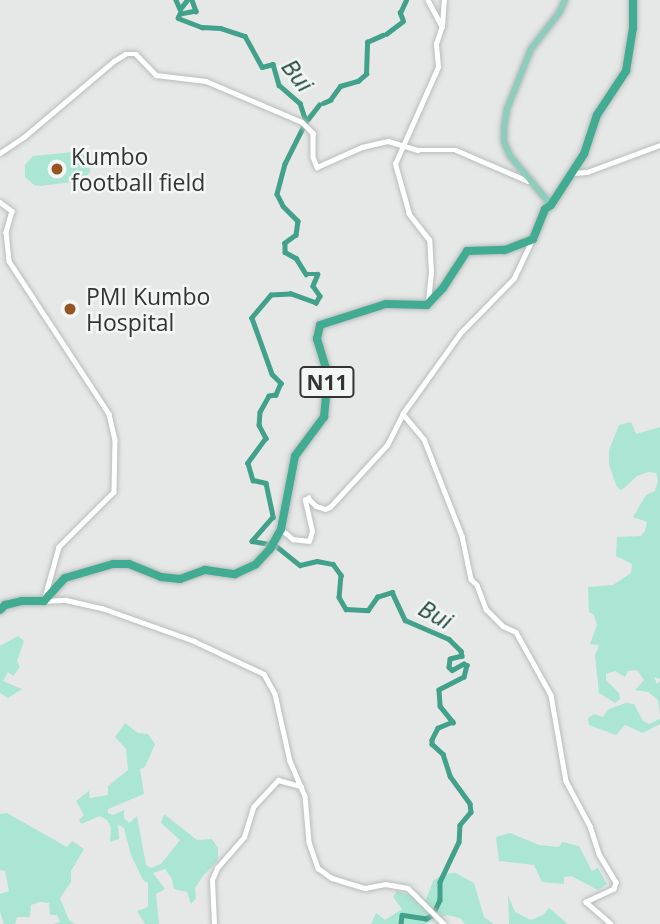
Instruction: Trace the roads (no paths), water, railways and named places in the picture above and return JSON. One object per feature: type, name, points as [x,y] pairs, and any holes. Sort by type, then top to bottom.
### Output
[{"type":"highway","points":[[427,305],[443,288],[467,251],[505,250],[533,239],[545,209],[551,205],[584,154],[597,115],[626,71],[633,28],[633,0]]},
{"type":"highway","name":"N11","points":[[44,601],[65,578],[113,564],[129,564],[165,578],[187,578],[205,570],[228,576],[257,564],[270,550],[281,529],[295,456],[324,417],[328,374],[317,339],[320,325],[386,304],[427,305]]},
{"type":"highway","points":[[0,610],[5,605],[22,601],[44,601]]},
{"type":"main road","points":[[551,205],[528,181],[510,156],[504,142],[507,110],[531,48],[559,13],[565,0]]},
{"type":"street","points":[[428,0],[442,26]]},
{"type":"street","points":[[427,305],[431,273],[429,240],[409,214],[406,195],[396,173],[397,157],[405,145],[438,67],[436,44],[442,26],[444,0]]},
{"type":"street","points":[[0,153],[24,138],[114,61],[130,54],[143,58],[156,75],[206,81],[302,122],[313,133],[313,157],[317,167],[372,143],[388,141],[418,150],[456,150],[528,181]]},
{"type":"street","points":[[571,173],[587,172],[660,145]]},
{"type":"street","points":[[0,202],[12,211],[6,248],[11,265],[109,414],[115,439],[114,492],[59,547],[44,601],[66,600],[102,608],[194,641],[264,674],[275,694],[290,761],[307,806],[314,860],[324,874],[365,888],[384,884],[408,888],[444,924]]},
{"type":"street","points":[[281,529],[293,538],[309,541],[312,531],[305,500],[311,498],[316,506],[325,509],[331,507],[387,445],[403,414],[461,333],[514,279],[533,239]]},
{"type":"street","points":[[403,414],[424,439],[462,536],[471,579],[477,585],[486,609],[503,626],[516,632],[551,695],[566,781],[590,826],[598,854],[616,882],[614,889],[586,902],[611,924]]},
{"type":"street","points":[[214,924],[212,880],[216,868],[244,837],[253,807],[278,780],[301,786]]},
{"type":"waterway","name":"Bui","points":[[176,0],[180,9],[187,0]]},
{"type":"waterway","name":"Bui","points":[[192,0],[196,11],[180,14],[178,18],[202,27],[220,28],[245,36],[262,67],[273,64],[279,85],[300,103],[306,122]]},
{"type":"waterway","points":[[386,34],[403,21],[400,13],[406,0]]},
{"type":"waterway","points":[[323,103],[330,100],[340,86],[358,81],[366,74],[367,42],[383,35]]},
{"type":"waterway","points":[[308,119],[319,105]]},
{"type":"waterway","name":"Bui","points":[[304,126],[285,164],[277,194],[283,206],[298,221],[296,235],[285,243],[285,252],[296,258],[306,274],[318,274],[313,286],[320,296],[316,303],[291,294],[271,295],[252,318],[272,374],[281,383],[276,395],[269,396],[260,412],[259,425],[266,438],[248,463],[253,480],[266,483],[273,517],[252,541],[275,545],[300,565],[317,561],[333,564],[341,575],[339,597],[346,609],[368,610],[377,597],[392,592],[405,620],[449,639],[461,651],[462,656],[450,659],[449,667],[452,670],[463,664],[467,665],[464,677],[439,690],[440,706],[453,722],[438,728],[432,744],[443,754],[450,776],[470,804],[471,812],[460,825],[459,842],[440,882],[440,900],[433,915],[426,919],[402,915],[401,924]]},
{"type":"place","name":"Kumbo football field","points":[[57,169]]},
{"type":"place","name":"PMI Kumbo Hospital","points":[[70,309]]}]
